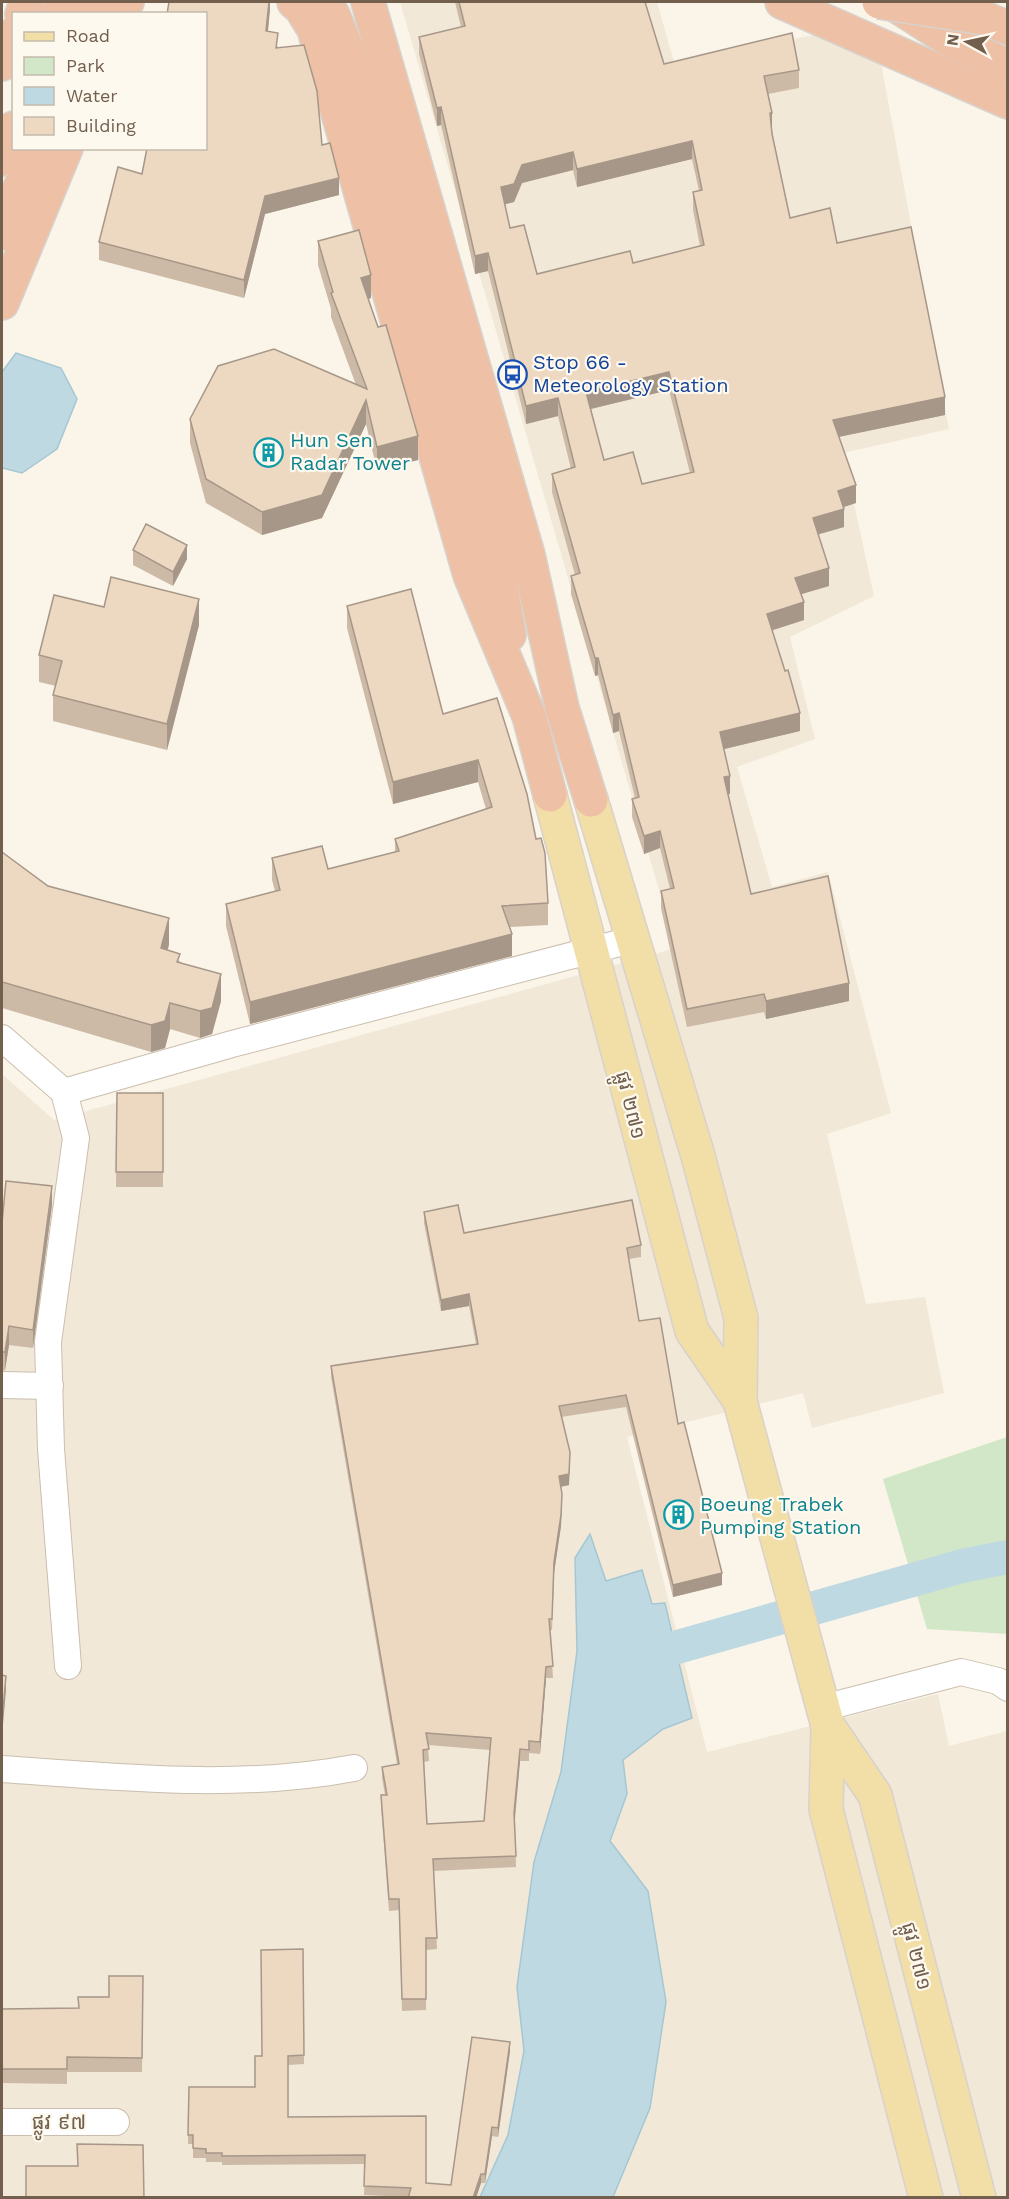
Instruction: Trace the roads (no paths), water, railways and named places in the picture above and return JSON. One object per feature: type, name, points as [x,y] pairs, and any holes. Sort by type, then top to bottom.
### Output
[{"type":"highway","points":[[294,2],[301,8],[314,29],[470,575],[529,716],[550,795]]},
{"type":"highway","points":[[324,2],[333,15],[347,49],[497,563],[518,690]]},
{"type":"highway","points":[[368,2],[528,555],[562,708],[591,800]]},
{"type":"highway","points":[[782,2],[1008,102]]},
{"type":"highway","points":[[879,2],[985,16]]},
{"type":"highway","points":[[889,2],[948,39],[1008,66]]},
{"type":"highway","points":[[954,2],[985,16]]},
{"type":"highway","points":[[935,69],[948,39],[985,16]]},
{"type":"highway","points":[[2,64],[12,39]]},
{"type":"highway","points":[[2,159],[12,133]]},
{"type":"highway","points":[[2,233],[35,150]]},
{"type":"highway","points":[[2,303],[65,150]]},
{"type":"main road","name":"ផ្លូវ ២៧១","points":[[550,795],[692,1331],[740,1401]]},
{"type":"main road","name":"ផ្លូវ ២៧១","points":[[591,800],[631,940],[698,1156],[741,1318],[740,1401],[823,1708],[826,1809],[926,2198]]},
{"type":"main road","name":"ផ្លូវ ២៧១","points":[[823,1708],[875,1795],[979,2198]]},
{"type":"street","points":[[63,1092],[232,1044],[631,940]]},
{"type":"street","points":[[2,1038],[63,1092],[76,1138],[48,1342],[51,1449],[68,1666]]},
{"type":"street","points":[[2,1385],[50,1386]]},
{"type":"street","points":[[823,1708],[962,1672],[998,1681],[1008,1688]]},
{"type":"street","points":[[2,1769],[63,1775],[188,1779],[314,1775],[354,1768]]},
{"type":"street","name":"ផ្លូវ ៩៧","points":[[2,2122],[116,2122]]},
{"type":"water","points":[[16,353],[61,368],[77,399],[57,449],[22,473],[2,468],[2,372]]},
{"type":"water","points":[[590,1534],[606,1581],[642,1570],[652,1604],[665,1603],[692,1718],[663,1729],[623,1760],[627,1794],[610,1841],[648,1891],[666,2002],[650,2108],[613,2197],[480,2197],[508,2135],[524,2051],[517,1987],[534,1862],[561,1772],[577,1651],[575,1558]]},
{"type":"waterway","points":[[674,1648],[962,1566],[1008,1557]]},
{"type":"place","name":"Stop 66 - Meteorology Station","points":[[512,374]]},
{"type":"place","name":"Hun Sen Radar Tower","points":[[269,452]]},
{"type":"place","name":"Boeung Trabek Pumping Station","points":[[679,1515]]}]
